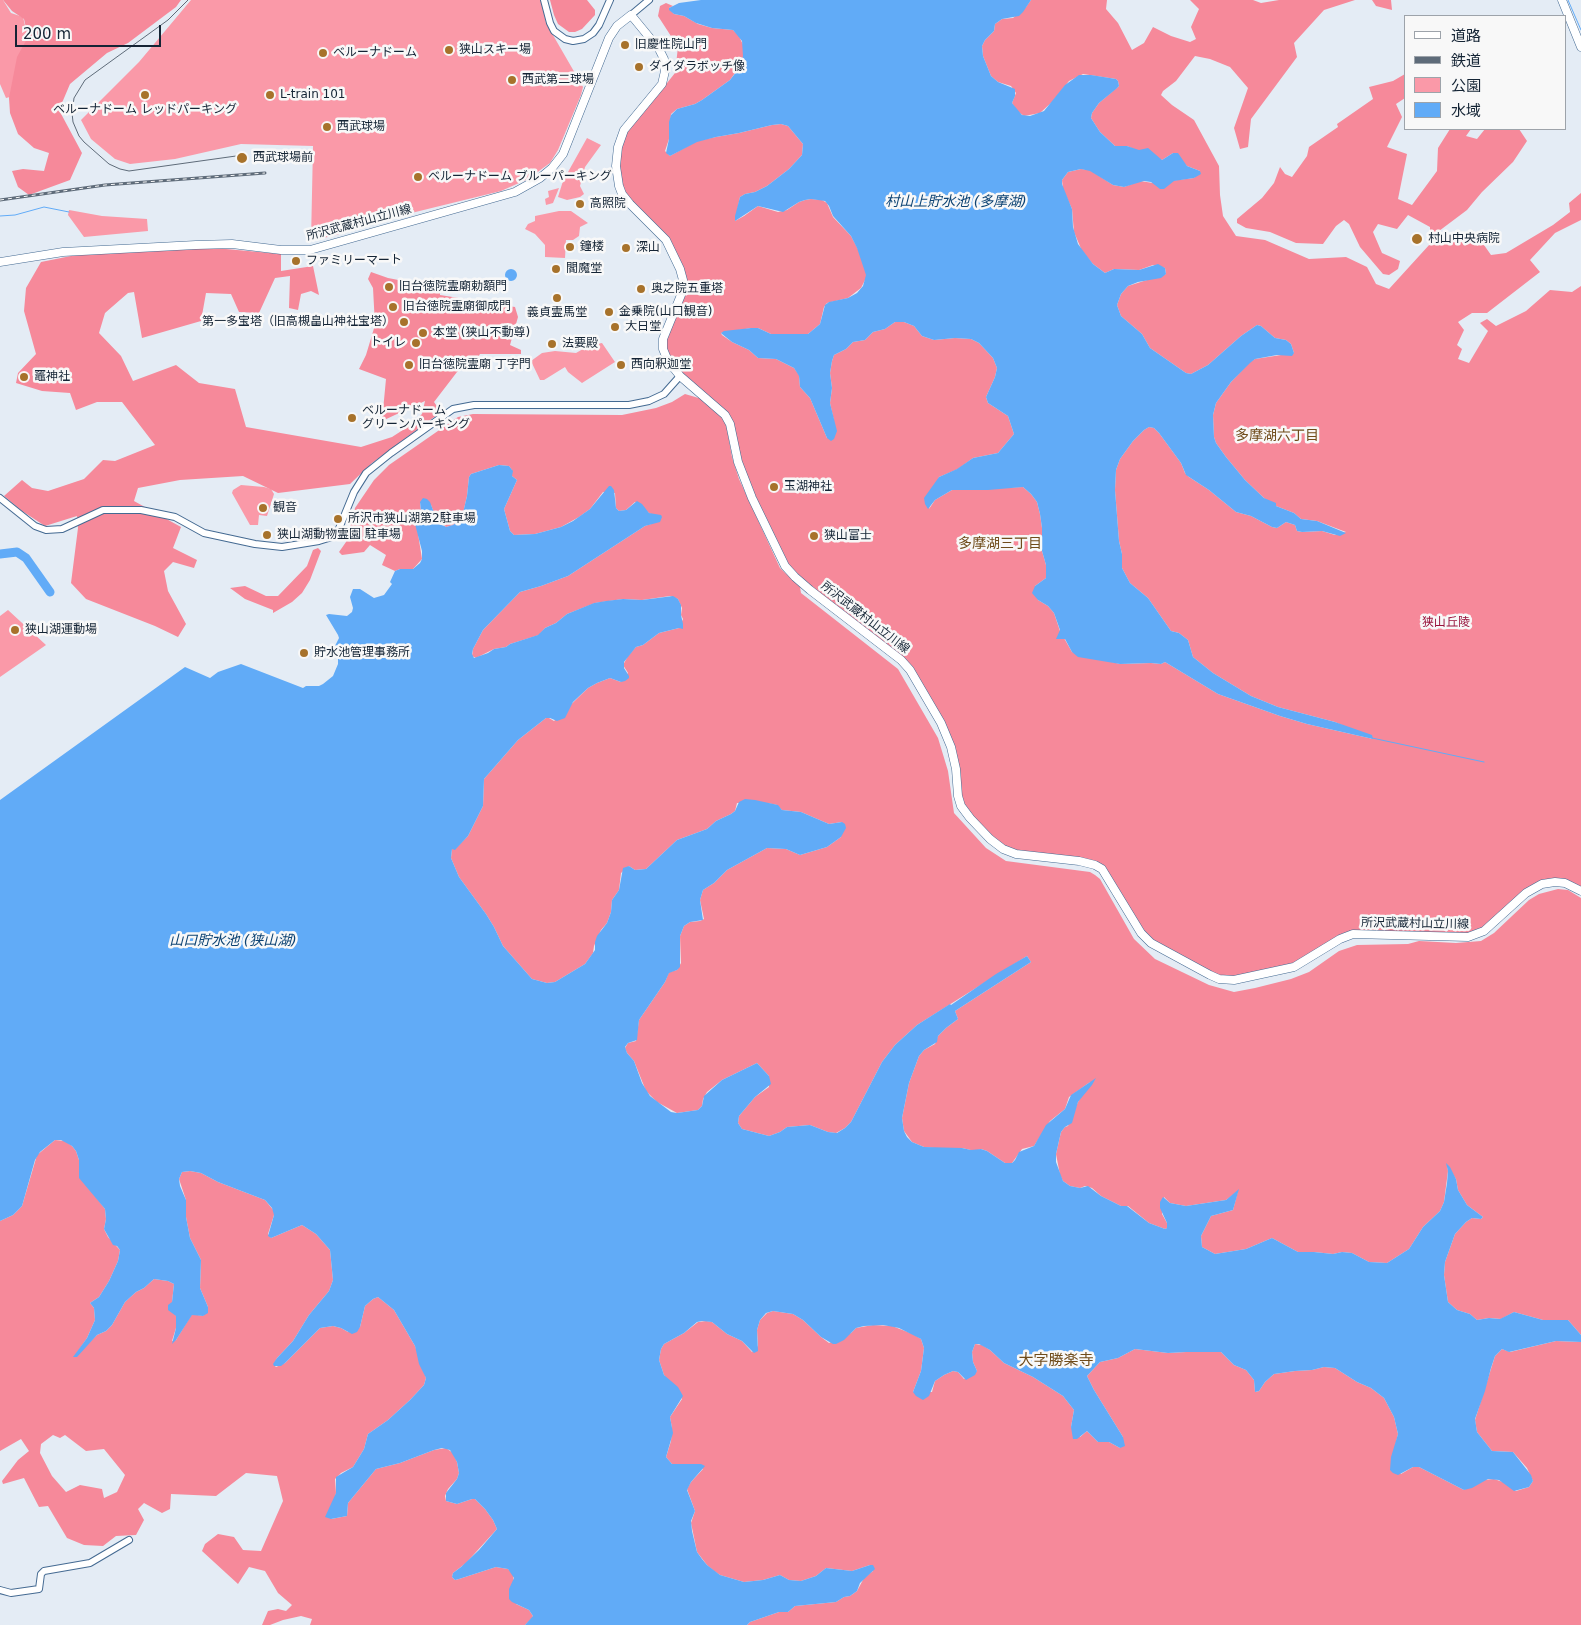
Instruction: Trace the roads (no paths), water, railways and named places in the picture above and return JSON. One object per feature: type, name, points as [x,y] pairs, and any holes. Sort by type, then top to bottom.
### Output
[{"type":"main road","points":[[1562,0],[1581,47]]},
{"type":"main road","name":"所沢武蔵村山立川線","points":[[0,262],[63,252],[196,245],[232,244],[281,250],[310,250],[515,192],[540,178],[552,168],[563,154],[609,38],[621,22],[631,15],[659,49],[664,59],[665,71],[662,84],[628,123],[623,132],[618,147],[616,166],[622,194],[666,240],[683,280],[683,287],[663,339],[663,349],[668,361],[680,376],[725,415],[730,424],[738,462],[752,498],[785,566],[795,577],[901,660],[910,670],[948,738],[955,760],[958,800],[970,818],[998,847],[1010,853],[1079,861],[1102,869],[1141,933],[1156,946],[1219,979],[1241,979],[1294,967],[1340,939],[1353,934],[1468,938],[1484,930],[1526,892],[1542,884],[1555,882],[1581,891]]},
{"type":"street","points":[[544,0],[554,31],[565,39],[573,41],[584,39],[593,33],[599,25],[610,0]]},
{"type":"street","points":[[631,15],[649,0]]},
{"type":"street","points":[[0,498],[35,526],[46,530],[62,529],[103,510],[141,510],[175,517],[204,533],[255,544],[282,547],[319,541],[332,537],[338,531],[356,486],[366,473],[381,460],[453,409],[474,405],[629,405],[645,402],[664,394],[680,376]]},
{"type":"street","points":[[0,1590],[11,1593],[39,1589],[41,1574],[44,1571],[90,1563],[129,1540]]},
{"type":"water","name":"村山上貯水池 (多摩湖)","points":[[701,0],[1031,0],[1019,16],[1002,19],[995,24],[994,31],[982,46],[983,56],[991,76],[998,82],[1015,89],[1012,103],[1022,115],[1030,116],[1044,111],[1065,85],[1079,75],[1116,79],[1119,86],[1099,103],[1092,113],[1091,118],[1100,132],[1115,146],[1127,146],[1139,150],[1148,148],[1162,160],[1173,153],[1178,153],[1187,166],[1200,171],[1201,174],[1194,178],[1174,181],[1164,189],[1160,189],[1151,182],[1144,181],[1124,187],[1113,185],[1090,171],[1081,169],[1068,172],[1062,180],[1062,184],[1072,209],[1073,227],[1078,244],[1093,264],[1105,273],[1114,269],[1139,270],[1158,264],[1165,268],[1166,274],[1161,278],[1138,282],[1128,286],[1121,294],[1117,305],[1121,316],[1142,334],[1150,348],[1186,373],[1191,374],[1208,365],[1241,336],[1257,325],[1261,326],[1275,338],[1286,340],[1291,344],[1294,353],[1292,356],[1277,355],[1255,359],[1231,382],[1216,403],[1213,415],[1214,437],[1226,457],[1245,480],[1264,498],[1276,503],[1276,506],[1294,513],[1301,519],[1317,521],[1346,533],[1340,536],[1322,531],[1302,532],[1297,531],[1295,525],[1286,522],[1277,528],[1251,516],[1236,512],[1209,490],[1186,475],[1181,463],[1159,433],[1154,428],[1149,427],[1133,441],[1120,459],[1116,470],[1115,490],[1122,568],[1130,583],[1148,598],[1171,631],[1179,633],[1188,640],[1193,657],[1213,673],[1251,696],[1278,707],[1335,722],[1372,735],[1373,739],[1307,724],[1218,694],[1165,662],[1161,664],[1120,664],[1078,657],[1072,652],[1065,639],[1056,639],[1060,630],[1054,613],[1032,593],[1035,586],[1046,578],[1046,565],[1042,551],[1040,514],[1037,502],[1031,494],[1023,487],[988,490],[952,490],[935,500],[928,509],[925,504],[924,498],[939,477],[957,469],[973,458],[998,453],[1014,434],[1008,416],[988,403],[986,397],[997,368],[993,358],[979,343],[971,339],[934,340],[922,336],[914,326],[904,322],[895,322],[885,329],[873,332],[865,340],[853,342],[846,349],[834,355],[832,361],[830,403],[837,431],[834,439],[831,441],[827,438],[810,398],[800,387],[799,376],[794,368],[776,359],[758,358],[749,350],[732,342],[721,333],[724,331],[758,328],[771,334],[808,334],[820,324],[825,305],[829,302],[848,298],[857,293],[863,286],[866,275],[851,236],[833,216],[825,201],[805,200],[783,212],[758,206],[735,221],[740,197],[767,186],[789,169],[802,155],[803,144],[788,126],[781,124],[772,125],[716,137],[697,142],[670,156],[666,153],[671,115],[677,109],[702,100],[730,80],[740,67],[743,56],[742,41],[733,30],[712,28],[696,23],[669,10],[669,8],[679,3]]},
{"type":"water","points":[[509,269],[513,269],[517,275],[513,281],[509,281],[505,277],[505,273]]},
{"type":"water","name":"山口貯水池 (狭山湖)","points":[[499,465],[509,466],[513,471],[512,476],[517,480],[504,509],[510,531],[514,535],[535,534],[561,527],[573,521],[590,509],[609,486],[614,490],[616,508],[619,511],[626,510],[637,501],[649,513],[661,515],[662,517],[660,522],[645,526],[568,576],[520,592],[483,630],[473,649],[472,654],[474,658],[494,649],[506,647],[538,635],[545,628],[556,623],[567,614],[594,603],[606,601],[623,599],[642,600],[673,596],[678,599],[681,605],[683,624],[683,629],[679,628],[659,633],[643,645],[636,647],[624,662],[624,668],[629,676],[625,681],[621,682],[610,678],[597,683],[588,688],[573,702],[565,718],[557,721],[546,718],[518,740],[484,779],[483,806],[468,836],[455,850],[452,849],[451,858],[459,877],[486,914],[503,946],[532,979],[547,983],[555,982],[585,964],[595,950],[597,936],[607,923],[611,912],[612,900],[619,890],[623,868],[629,866],[635,870],[646,869],[677,840],[707,829],[716,821],[735,811],[739,802],[745,799],[755,800],[778,805],[782,810],[801,812],[829,824],[842,822],[846,828],[841,837],[827,847],[800,855],[786,849],[767,848],[727,870],[714,883],[703,890],[700,900],[703,920],[690,922],[684,926],[680,936],[680,967],[669,973],[639,1020],[637,1040],[628,1043],[625,1047],[627,1053],[634,1061],[642,1083],[650,1096],[671,1112],[698,1110],[702,1106],[704,1096],[722,1080],[757,1063],[769,1076],[771,1084],[755,1097],[739,1116],[738,1123],[742,1129],[769,1136],[787,1127],[810,1125],[828,1132],[837,1133],[851,1122],[882,1062],[895,1045],[917,1025],[1027,956],[1031,962],[955,1011],[958,1019],[938,1036],[937,1042],[924,1050],[919,1056],[909,1083],[902,1118],[907,1137],[912,1142],[924,1147],[981,1149],[1005,1163],[1012,1163],[1019,1152],[1034,1146],[1046,1125],[1065,1109],[1071,1095],[1096,1078],[1078,1102],[1072,1123],[1061,1132],[1056,1162],[1063,1181],[1070,1186],[1080,1188],[1088,1186],[1101,1196],[1121,1206],[1127,1206],[1149,1223],[1165,1229],[1167,1228],[1167,1223],[1160,1208],[1160,1202],[1163,1197],[1170,1203],[1186,1206],[1226,1200],[1239,1189],[1233,1210],[1211,1216],[1201,1236],[1202,1247],[1215,1254],[1246,1249],[1272,1238],[1298,1252],[1352,1253],[1369,1262],[1387,1263],[1409,1249],[1423,1227],[1440,1211],[1444,1202],[1447,1183],[1448,1171],[1446,1163],[1456,1179],[1458,1190],[1467,1205],[1483,1217],[1481,1219],[1472,1218],[1455,1234],[1445,1262],[1444,1275],[1448,1302],[1457,1310],[1470,1314],[1477,1320],[1500,1319],[1514,1312],[1543,1320],[1568,1320],[1581,1335],[1581,1342],[1556,1341],[1509,1352],[1502,1349],[1495,1356],[1475,1419],[1477,1432],[1492,1451],[1513,1452],[1531,1475],[1533,1481],[1529,1487],[1514,1491],[1499,1480],[1488,1479],[1472,1488],[1464,1490],[1419,1467],[1413,1467],[1398,1475],[1393,1473],[1390,1470],[1391,1457],[1398,1434],[1394,1417],[1384,1398],[1371,1388],[1357,1382],[1335,1368],[1324,1367],[1274,1374],[1259,1391],[1255,1392],[1254,1380],[1246,1370],[1234,1365],[1221,1352],[1168,1353],[1135,1349],[1118,1358],[1100,1362],[1087,1376],[1123,1437],[1125,1446],[1120,1448],[1109,1442],[1098,1442],[1087,1431],[1077,1439],[1073,1439],[1071,1427],[1074,1410],[1063,1396],[1033,1377],[1004,1363],[990,1350],[979,1344],[975,1344],[972,1352],[973,1362],[977,1371],[975,1375],[966,1380],[958,1372],[953,1371],[944,1375],[935,1381],[929,1396],[923,1400],[913,1392],[921,1371],[924,1348],[921,1339],[899,1328],[883,1325],[864,1326],[856,1328],[844,1340],[833,1344],[821,1337],[803,1320],[793,1314],[773,1311],[766,1313],[760,1320],[757,1330],[758,1351],[754,1353],[742,1341],[727,1334],[712,1322],[702,1321],[697,1322],[684,1333],[664,1344],[661,1349],[659,1360],[664,1375],[678,1387],[683,1396],[670,1417],[673,1433],[666,1457],[672,1464],[701,1464],[705,1466],[691,1482],[687,1490],[695,1511],[691,1521],[697,1552],[707,1565],[720,1575],[744,1582],[763,1580],[780,1575],[789,1580],[801,1581],[816,1576],[826,1568],[852,1571],[873,1565],[875,1569],[860,1583],[857,1591],[850,1596],[836,1602],[795,1606],[788,1612],[779,1612],[750,1622],[747,1625],[525,1625],[533,1616],[529,1610],[509,1599],[509,1589],[514,1578],[508,1569],[496,1567],[455,1580],[452,1577],[453,1573],[479,1550],[497,1529],[485,1509],[475,1499],[457,1504],[446,1501],[446,1493],[457,1479],[459,1473],[457,1462],[450,1450],[442,1448],[434,1450],[400,1463],[376,1469],[348,1503],[347,1516],[331,1519],[325,1517],[336,1493],[336,1477],[353,1467],[364,1449],[368,1434],[388,1420],[410,1400],[424,1385],[426,1378],[419,1364],[415,1346],[394,1310],[378,1297],[365,1306],[357,1332],[352,1334],[333,1326],[320,1328],[285,1363],[281,1366],[274,1366],[273,1364],[277,1358],[293,1341],[309,1315],[329,1291],[333,1280],[330,1250],[316,1234],[302,1225],[271,1238],[268,1236],[274,1215],[272,1208],[265,1200],[218,1182],[201,1173],[182,1172],[179,1179],[180,1186],[186,1200],[186,1217],[190,1238],[201,1260],[200,1288],[208,1307],[208,1313],[203,1316],[192,1315],[172,1344],[176,1328],[176,1316],[168,1310],[168,1305],[172,1302],[174,1284],[154,1279],[125,1302],[112,1325],[106,1331],[97,1335],[77,1357],[73,1357],[87,1338],[95,1320],[94,1308],[90,1303],[99,1297],[109,1281],[118,1261],[120,1250],[117,1246],[113,1245],[104,1229],[105,1209],[79,1178],[79,1160],[76,1151],[72,1146],[61,1140],[55,1140],[40,1152],[35,1160],[22,1206],[13,1215],[0,1221],[0,800],[185,667],[210,678],[218,672],[241,664],[303,688],[323,684],[333,676],[338,664],[338,654],[335,646],[339,638],[326,615],[347,616],[352,612],[353,608],[350,597],[353,589],[360,589],[374,598],[384,595],[392,584],[390,582],[395,571],[413,569],[420,563],[422,551],[415,524],[421,511],[420,502],[423,498],[430,502],[436,518],[443,525],[446,527],[453,525],[459,521],[463,513],[471,474]]},
{"type":"waterway","points":[[1568,0],[1581,30]]},
{"type":"waterway","points":[[0,216],[15,215],[44,207],[69,212]]},
{"type":"waterway","points":[[0,554],[17,552],[26,558],[50,592]]},
{"type":"waterway","points":[[1372,738],[1484,762]]},
{"type":"tram line","points":[[188,0],[168,20],[85,80],[74,98],[73,122],[84,142],[109,164],[129,171],[236,156]]},
{"type":"railway","points":[[0,200],[105,185],[265,173]]},
{"type":"place","name":"旧慶性院山門","points":[[625,45]]},
{"type":"place","name":"狭山スキー場","points":[[449,50]]},
{"type":"place","name":"ベルーナドーム","points":[[323,53]]},
{"type":"place","name":"ダイダラボッチ像","points":[[639,67]]},
{"type":"place","name":"西武第二球場","points":[[512,80]]},
{"type":"place","name":"ベルーナドーム レッドパーキング","points":[[145,95]]},
{"type":"place","name":"L-train 101","points":[[270,95]]},
{"type":"place","name":"西武球場","points":[[327,127]]},
{"type":"place","name":"西武球場前","points":[[242,158]]},
{"type":"place","name":"ベルーナドーム ブルーパーキング","points":[[418,177]]},
{"type":"place","name":"高照院","points":[[580,204]]},
{"type":"place","name":"村山中央病院","points":[[1417,239]]},
{"type":"place","name":"鐘楼","points":[[570,247]]},
{"type":"place","name":"深山","points":[[626,248]]},
{"type":"place","name":"ファミリーマート","points":[[296,261]]},
{"type":"place","name":"閻魔堂","points":[[556,269]]},
{"type":"place","name":"旧台徳院霊廟勅額門","points":[[389,287]]},
{"type":"place","name":"奥之院五重塔","points":[[641,289]]},
{"type":"place","name":"義貞霊馬堂","points":[[557,298]]},
{"type":"place","name":"旧台徳院霊廟御成門","points":[[393,307]]},
{"type":"place","name":"金乗院(山口観音)","points":[[609,312]]},
{"type":"place","name":"第一多宝塔（旧高槻畠山神社宝塔）","points":[[404,322]]},
{"type":"place","name":"大日堂","points":[[615,327]]},
{"type":"place","name":"本堂 (狭山不動尊)","points":[[423,333]]},
{"type":"place","name":"トイレ","points":[[416,343]]},
{"type":"place","name":"法要殿","points":[[552,344]]},
{"type":"place","name":"旧台徳院霊廟 丁字門","points":[[409,365]]},
{"type":"place","name":"西向釈迦堂","points":[[621,365]]},
{"type":"place","name":"竈神社","points":[[24,377]]},
{"type":"place","name":"ベルーナドーム グリーンパーキング","points":[[352,418]]},
{"type":"place","name":"玉湖神社","points":[[774,487]]},
{"type":"place","name":"観音","points":[[263,508]]},
{"type":"place","name":"所沢市狭山湖第2駐車場","points":[[338,519]]},
{"type":"place","name":"狭山湖動物霊園 駐車場","points":[[267,535]]},
{"type":"place","name":"狭山富士","points":[[814,536]]},
{"type":"place","name":"狭山湖運動場","points":[[15,630]]},
{"type":"place","name":"貯水池管理事務所","points":[[304,653]]},
{"type":"district","name":"多摩湖六丁目","points":[[1277,436]]},
{"type":"district","name":"多摩湖三丁目","points":[[1000,544]]},
{"type":"district","name":"大字勝楽寺","points":[[1056,1361]]},
{"type":"park label","name":"狭山丘陵","points":[[1446,623]]}]
